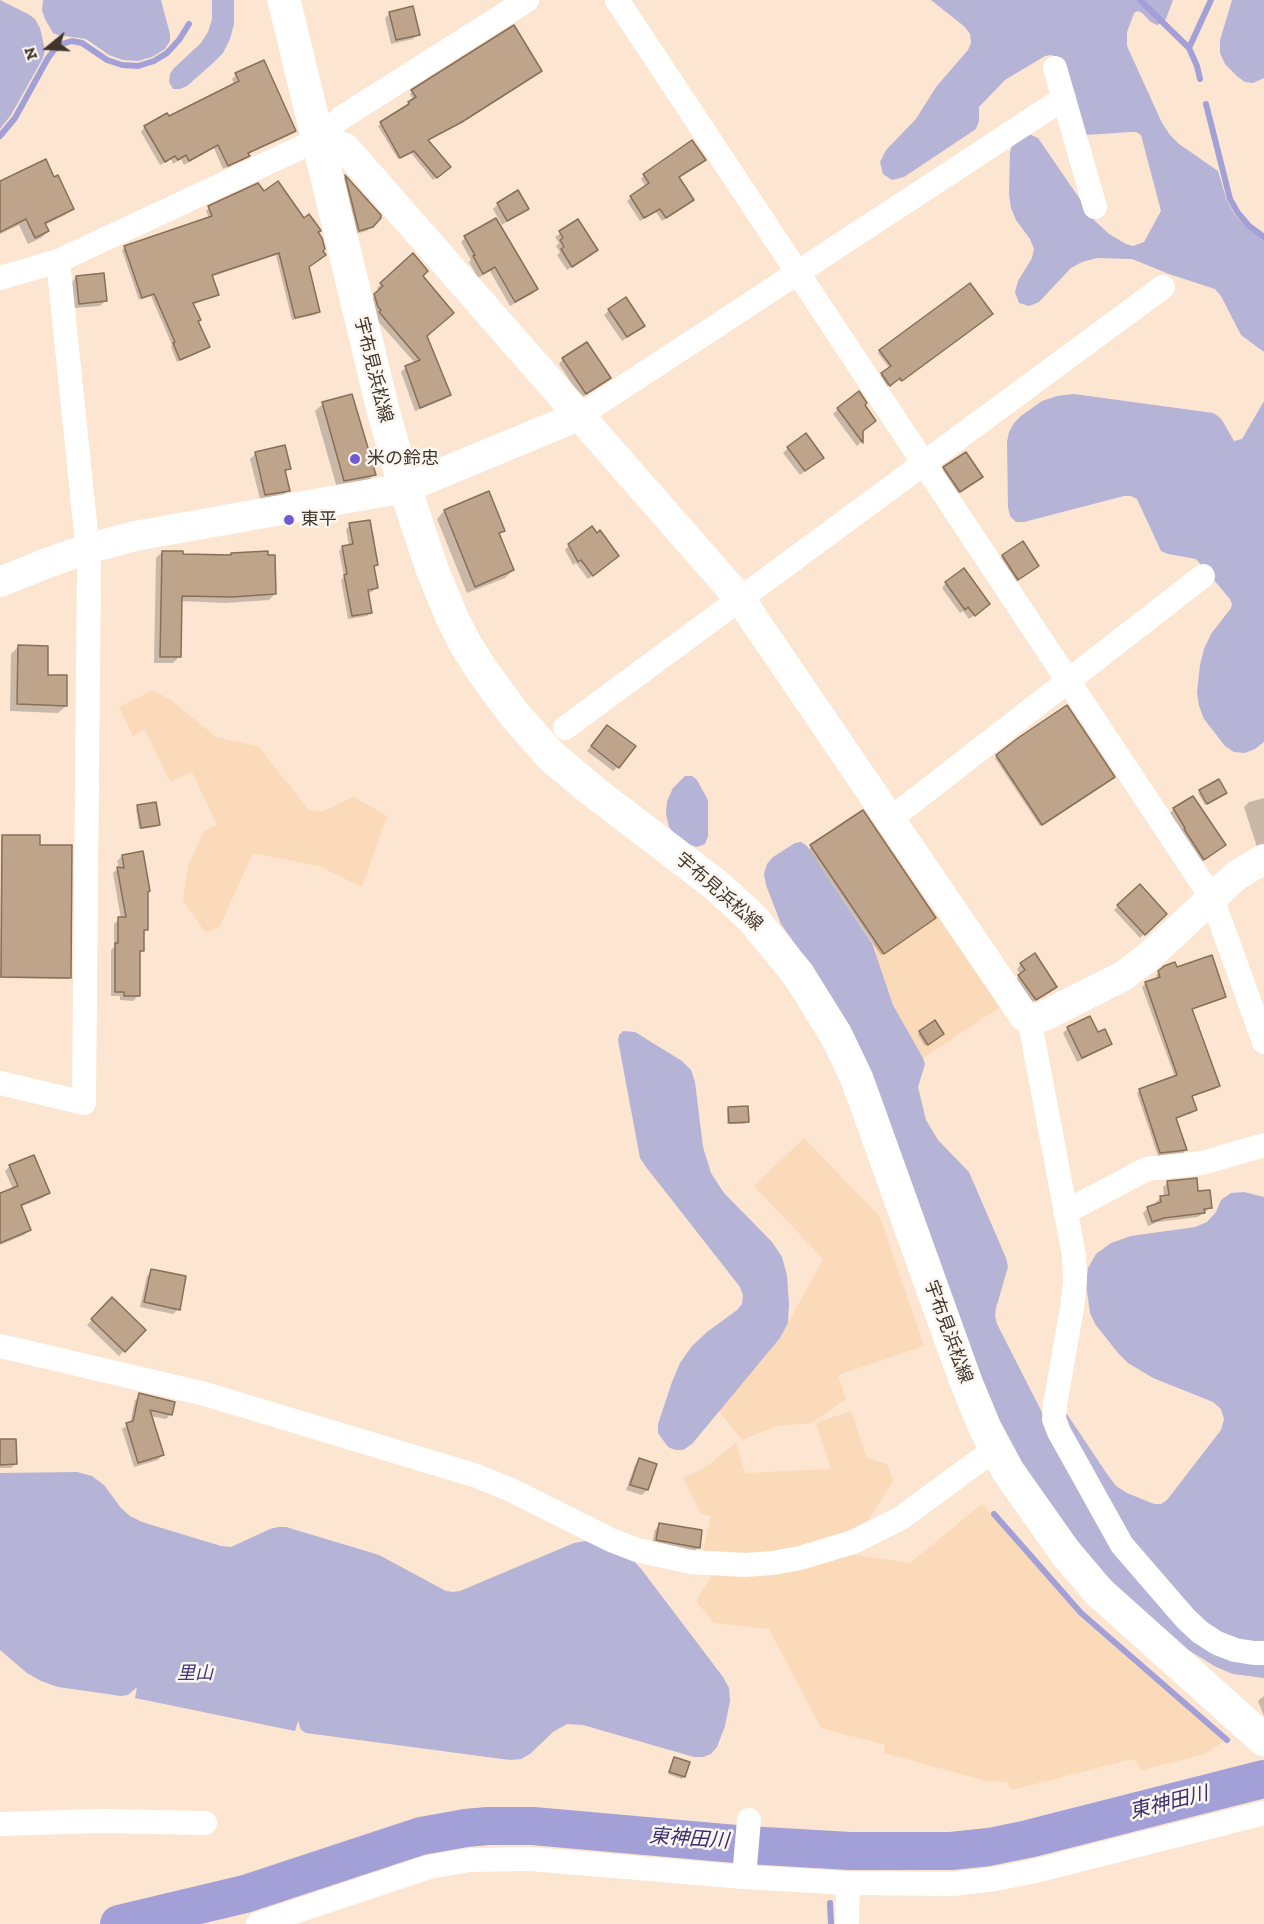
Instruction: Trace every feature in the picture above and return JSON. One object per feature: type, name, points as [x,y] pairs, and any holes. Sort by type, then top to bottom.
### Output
[{"type":"main road","name":"宇布見浜松線","points":[[284,0],[377,389],[405,488],[432,569],[453,620],[481,669],[514,714],[551,756],[698,870],[740,907],[783,954],[824,1014],[857,1079],[966,1382],[996,1450],[1035,1511],[1065,1552],[1099,1592],[1264,1740]]},
{"type":"street","points":[[0,278],[58,261],[318,140],[341,118],[527,0]]},
{"type":"street","points":[[617,0],[1212,898],[1264,1042]]},
{"type":"street","points":[[1055,68],[1095,207]]},
{"type":"street","points":[[0,582],[87,549],[156,532],[405,488],[579,416],[1064,98]]},
{"type":"street","points":[[318,140],[345,148],[740,599],[1024,1016],[1034,1019],[1044,1016],[1123,976],[1147,958],[1237,874],[1264,859]]},
{"type":"street","points":[[0,1083],[84,1102],[89,574],[58,261]]},
{"type":"street","points":[[565,728],[1162,287]]},
{"type":"street","points":[[889,820],[1203,576]]},
{"type":"street","points":[[1029,1018],[1074,1255],[1075,1281],[1072,1308],[1054,1419],[1122,1545],[1186,1619],[1217,1643],[1235,1650],[1264,1653]]},
{"type":"street","points":[[1065,1212],[1147,1169],[1202,1163],[1264,1145]]},
{"type":"street","points":[[0,1346],[205,1394],[477,1476],[511,1490],[611,1540],[637,1550],[690,1562],[745,1565],[773,1563],[800,1558],[853,1542],[901,1518],[996,1450]]},
{"type":"street","points":[[258,1924],[429,1867],[470,1860],[531,1859],[848,1883],[932,1885],[994,1879],[1035,1871],[1264,1813]]},
{"type":"street","points":[[745,1875],[749,1820]]},
{"type":"street","points":[[0,1824],[100,1821],[205,1823]]},
{"type":"street","points":[[847,1924],[848,1883]]},
{"type":"shaded area","points":[[153,690],[171,700],[216,737],[258,746],[308,809],[321,812],[354,797],[387,816],[362,887],[319,866],[253,853],[219,928],[205,932],[183,900],[188,866],[204,831],[217,825],[192,772],[170,782],[145,730],[133,736],[119,707]]},
{"type":"shaded area","points":[[932,903],[1002,1006],[923,1058],[893,1005],[872,943]]},
{"type":"shaded area","points":[[804,1138],[880,1217],[924,1346],[838,1375],[846,1399],[811,1423],[776,1426],[742,1440],[719,1411],[780,1338],[823,1259],[754,1186]]},
{"type":"shaded area","points":[[851,1411],[867,1458],[887,1464],[893,1481],[864,1527],[772,1554],[702,1554],[711,1516],[701,1514],[683,1478],[703,1469],[736,1443],[745,1473],[831,1469],[816,1423]]},
{"type":"shaded area","points":[[982,1504],[1079,1616],[1224,1741],[1205,1754],[1142,1770],[1133,1759],[1011,1790],[1007,1782],[987,1781],[884,1753],[885,1745],[821,1728],[769,1629],[714,1623],[696,1601],[713,1574],[848,1554],[910,1563]]},
{"type":"green space","points":[[0,0],[35,19],[40,28],[45,50],[43,58],[11,115],[0,129]]},
{"type":"green space","points":[[43,0],[161,0],[170,41],[165,49],[152,57],[138,61],[123,60],[109,55],[86,39],[53,33],[42,10]]},
{"type":"green space","points":[[212,0],[234,0],[234,24],[230,39],[223,53],[187,86],[173,89],[169,82],[170,74],[201,43],[208,32],[212,19]]},
{"type":"green space","points":[[931,0],[1173,0],[1166,19],[1157,25],[1142,13],[1138,11],[1134,13],[1127,32],[1127,46],[1162,123],[1170,135],[1218,171],[1227,201],[1235,215],[1247,228],[1264,240],[1264,352],[1241,335],[1215,289],[1132,259],[1097,258],[1082,262],[1071,268],[1039,302],[1029,306],[1019,303],[1015,292],[1018,281],[1032,258],[1034,249],[1011,208],[1009,194],[1012,145],[1029,134],[1038,138],[1095,221],[1109,234],[1126,244],[1133,246],[1144,242],[1161,211],[1141,135],[1131,132],[1085,135],[1057,57],[1045,56],[1005,80],[979,107],[979,121],[976,129],[904,177],[892,180],[883,174],[880,162],[886,150],[916,119],[936,87],[968,50],[971,43],[970,34],[965,27]]},
{"type":"green space","points":[[1232,0],[1264,0],[1264,78],[1253,83],[1245,82],[1238,77],[1225,64],[1220,53],[1220,40]]},
{"type":"green space","points":[[1074,394],[1213,413],[1222,420],[1234,441],[1242,439],[1264,401],[1264,742],[1255,749],[1245,753],[1234,752],[1225,746],[1204,719],[1199,706],[1197,692],[1204,649],[1211,634],[1231,608],[1230,599],[1196,559],[1161,551],[1137,499],[1124,496],[1024,522],[1016,522],[1010,516],[1007,442],[1009,432],[1021,416],[1042,401]]},
{"type":"green space","points":[[685,776],[692,776],[697,780],[708,800],[708,836],[705,844],[697,847],[690,845],[675,834],[669,827],[666,814],[667,801],[673,788]]},
{"type":"green space","points":[[801,842],[807,846],[872,943],[893,1005],[925,1064],[918,1087],[926,1120],[938,1140],[969,1172],[1006,1258],[1008,1267],[996,1308],[997,1324],[1053,1434],[1064,1414],[1067,1414],[1116,1486],[1127,1493],[1154,1504],[1161,1504],[1167,1500],[1221,1430],[1224,1419],[1221,1409],[1213,1402],[1153,1378],[1128,1363],[1118,1353],[1095,1324],[1090,1313],[1086,1284],[1088,1268],[1096,1254],[1111,1243],[1131,1236],[1195,1227],[1207,1222],[1216,1212],[1221,1200],[1231,1193],[1244,1192],[1264,1197],[1264,1678],[1233,1674],[1216,1667],[1185,1648],[1128,1599],[1093,1562],[1034,1483],[1010,1443],[989,1399],[850,1028],[824,985],[781,924],[766,885],[764,874],[767,864],[773,857],[795,843]]},
{"type":"green space","points":[[623,1031],[635,1032],[682,1061],[691,1070],[695,1082],[703,1147],[711,1173],[724,1193],[772,1242],[782,1257],[787,1275],[788,1323],[780,1338],[692,1444],[683,1450],[668,1447],[658,1433],[658,1424],[672,1382],[680,1363],[692,1346],[737,1310],[742,1304],[743,1295],[740,1287],[640,1158],[618,1040]]},
{"type":"green space","name":"里山","points":[[77,1472],[92,1476],[104,1485],[121,1508],[142,1522],[231,1547],[270,1529],[286,1527],[379,1555],[446,1591],[460,1591],[574,1543],[586,1541],[633,1560],[729,1688],[730,1701],[725,1726],[717,1747],[711,1754],[694,1757],[583,1725],[567,1724],[553,1732],[530,1754],[521,1759],[510,1760],[306,1733],[301,1730],[298,1721],[295,1731],[135,1698],[137,1687],[128,1695],[121,1696],[58,1687],[41,1681],[27,1673],[0,1650],[0,1473]]},
{"type":"building","points":[[413,6],[420,35],[396,40],[389,12]]},
{"type":"building","points":[[514,25],[542,71],[462,122],[428,140],[451,167],[437,178],[414,151],[400,158],[380,122],[416,97],[411,90]]},
{"type":"building","points":[[264,60],[296,131],[248,153],[250,156],[228,166],[218,145],[189,161],[186,155],[178,160],[175,156],[165,162],[144,126],[167,113],[169,116],[239,81],[235,73]]},
{"type":"building","points":[[692,140],[706,160],[679,177],[694,200],[666,218],[660,209],[644,218],[630,196],[649,183],[643,174]]},
{"type":"building","points":[[46,159],[54,177],[58,175],[74,209],[45,223],[49,231],[35,238],[26,219],[0,232],[0,181]]},
{"type":"building","points":[[345,175],[381,215],[373,227],[359,231]]},
{"type":"building","points":[[278,181],[304,218],[309,214],[321,231],[318,232],[322,238],[325,249],[323,251],[326,255],[309,267],[320,312],[295,318],[279,253],[212,275],[219,295],[193,303],[201,320],[198,321],[210,347],[180,360],[173,343],[175,342],[154,294],[142,298],[124,246],[212,216],[208,206],[258,183],[264,191]]},
{"type":"building","points":[[518,190],[529,209],[507,221],[497,203]]},
{"type":"building","points":[[496,218],[538,289],[515,302],[495,267],[483,274],[464,236]]},
{"type":"building","points":[[578,219],[598,250],[572,267],[561,249],[564,247],[560,240],[563,238],[559,231]]},
{"type":"building","points":[[413,253],[428,271],[423,276],[454,313],[427,336],[451,395],[420,408],[405,366],[420,360],[379,312],[381,310],[374,294],[383,286],[380,283]]},
{"type":"building","points":[[104,273],[107,301],[79,304],[76,276]]},
{"type":"building","points":[[970,283],[993,314],[902,381],[900,378],[890,386],[881,373],[891,366],[879,350]]},
{"type":"building","points":[[626,297],[645,326],[627,337],[608,309]]},
{"type":"building","points":[[587,342],[611,378],[586,394],[562,358]]},
{"type":"building","points":[[859,391],[876,421],[863,431],[863,443],[837,408]]},
{"type":"building","points":[[352,394],[376,475],[344,481],[322,402]]},
{"type":"building","points":[[806,433],[824,458],[805,471],[787,447]]},
{"type":"building","points":[[285,445],[291,469],[285,470],[290,491],[265,495],[255,452]]},
{"type":"building","points":[[966,452],[983,477],[960,492],[943,467]]},
{"type":"building","points":[[489,491],[505,531],[499,533],[514,570],[475,587],[444,510]]},
{"type":"building","points":[[370,520],[378,565],[374,566],[378,588],[368,590],[372,613],[352,616],[344,575],[347,574],[342,546],[353,544],[349,523]]},
{"type":"building","points":[[592,526],[597,533],[600,530],[619,556],[593,576],[581,560],[578,562],[568,544]]},
{"type":"building","points":[[1023,541],[1039,566],[1018,580],[1002,555]]},
{"type":"building","points":[[162,551],[231,555],[231,553],[268,551],[268,555],[275,555],[276,594],[232,597],[182,596],[181,657],[160,657]]},
{"type":"building","points":[[964,568],[990,604],[975,616],[968,607],[965,610],[945,582]]},
{"type":"building","points":[[18,645],[48,646],[48,675],[67,675],[67,706],[17,704]]},
{"type":"building","points":[[1067,705],[1115,777],[1042,825],[996,755]]},
{"type":"building","points":[[607,725],[636,746],[619,768],[591,746]]},
{"type":"building","points":[[1219,779],[1227,793],[1207,804],[1199,790]]},
{"type":"building","points":[[1193,796],[1226,845],[1204,860],[1173,808]]},
{"type":"building","points":[[156,802],[160,825],[141,828],[137,805]]},
{"type":"building","points":[[863,810],[936,918],[884,954],[810,845]]},
{"type":"building","points":[[2,835],[40,835],[40,845],[72,845],[71,978],[1,977]]},
{"type":"building","points":[[143,851],[150,891],[148,892],[148,930],[144,930],[144,951],[140,951],[140,996],[124,996],[124,992],[115,992],[115,943],[118,943],[118,917],[126,917],[117,867],[124,868],[122,855]]},
{"type":"building","points":[[1140,884],[1167,914],[1145,935],[1117,905]]},
{"type":"building","points":[[1035,953],[1057,987],[1036,1000],[1018,975],[1025,970],[1020,963]]},
{"type":"building","points":[[1212,955],[1226,997],[1192,1009],[1220,1086],[1192,1096],[1197,1110],[1176,1118],[1187,1150],[1160,1153],[1139,1089],[1177,1075],[1145,982],[1160,977],[1158,971],[1164,966],[1175,962],[1177,967]]},
{"type":"building","points":[[1090,1016],[1098,1032],[1105,1029],[1112,1044],[1082,1058],[1067,1027]]},
{"type":"building","points":[[935,1020],[944,1034],[928,1045],[919,1031]]},
{"type":"building","points":[[748,1106],[749,1122],[729,1123],[728,1107]]},
{"type":"building","points":[[34,1155],[50,1193],[21,1205],[31,1230],[0,1243],[0,1193],[18,1186],[9,1165]]},
{"type":"building","points":[[1197,1178],[1198,1191],[1210,1190],[1212,1208],[1204,1209],[1205,1213],[1164,1218],[1152,1222],[1147,1207],[1161,1202],[1160,1196],[1169,1195],[1167,1181]]},
{"type":"building","points":[[151,1269],[186,1276],[180,1310],[144,1302]]},
{"type":"building","points":[[112,1297],[146,1330],[125,1352],[91,1319]]},
{"type":"building","points":[[139,1393],[175,1402],[172,1415],[150,1410],[164,1455],[138,1463],[126,1423],[133,1421]]},
{"type":"building","points":[[0,1439],[16,1439],[17,1464],[0,1465]]},
{"type":"building","points":[[639,1458],[657,1464],[648,1490],[630,1485]]},
{"type":"building","points":[[659,1523],[702,1530],[700,1548],[656,1540]]},
{"type":"building","points":[[674,1757],[690,1762],[685,1777],[669,1772]]},
{"type":"waterway","points":[[1140,0],[1189,48],[1200,79]]},
{"type":"waterway","points":[[1189,48],[1211,0]]},
{"type":"waterway","points":[[0,136],[15,118],[48,58],[62,44],[72,41],[82,43],[107,60],[122,65],[138,66],[154,61],[167,53],[189,24]]},
{"type":"waterway","points":[[1206,104],[1230,199],[1249,226],[1264,237]]},
{"type":"waterway","points":[[994,1514],[1081,1613],[1227,1740]]},
{"type":"waterway","points":[[1236,1774],[1239,1785]]},
{"type":"waterway","name":"東神田川","points":[[119,1924],[245,1894],[421,1836],[466,1828],[533,1826],[747,1845],[850,1851],[951,1851],[989,1847],[1028,1839],[1264,1779]]},
{"type":"waterway","points":[[830,1903],[831,1924]]},
{"type":"place","name":"米の鈴忠","points":[[355,459]]},
{"type":"place","name":"東平","points":[[289,520]]}]
